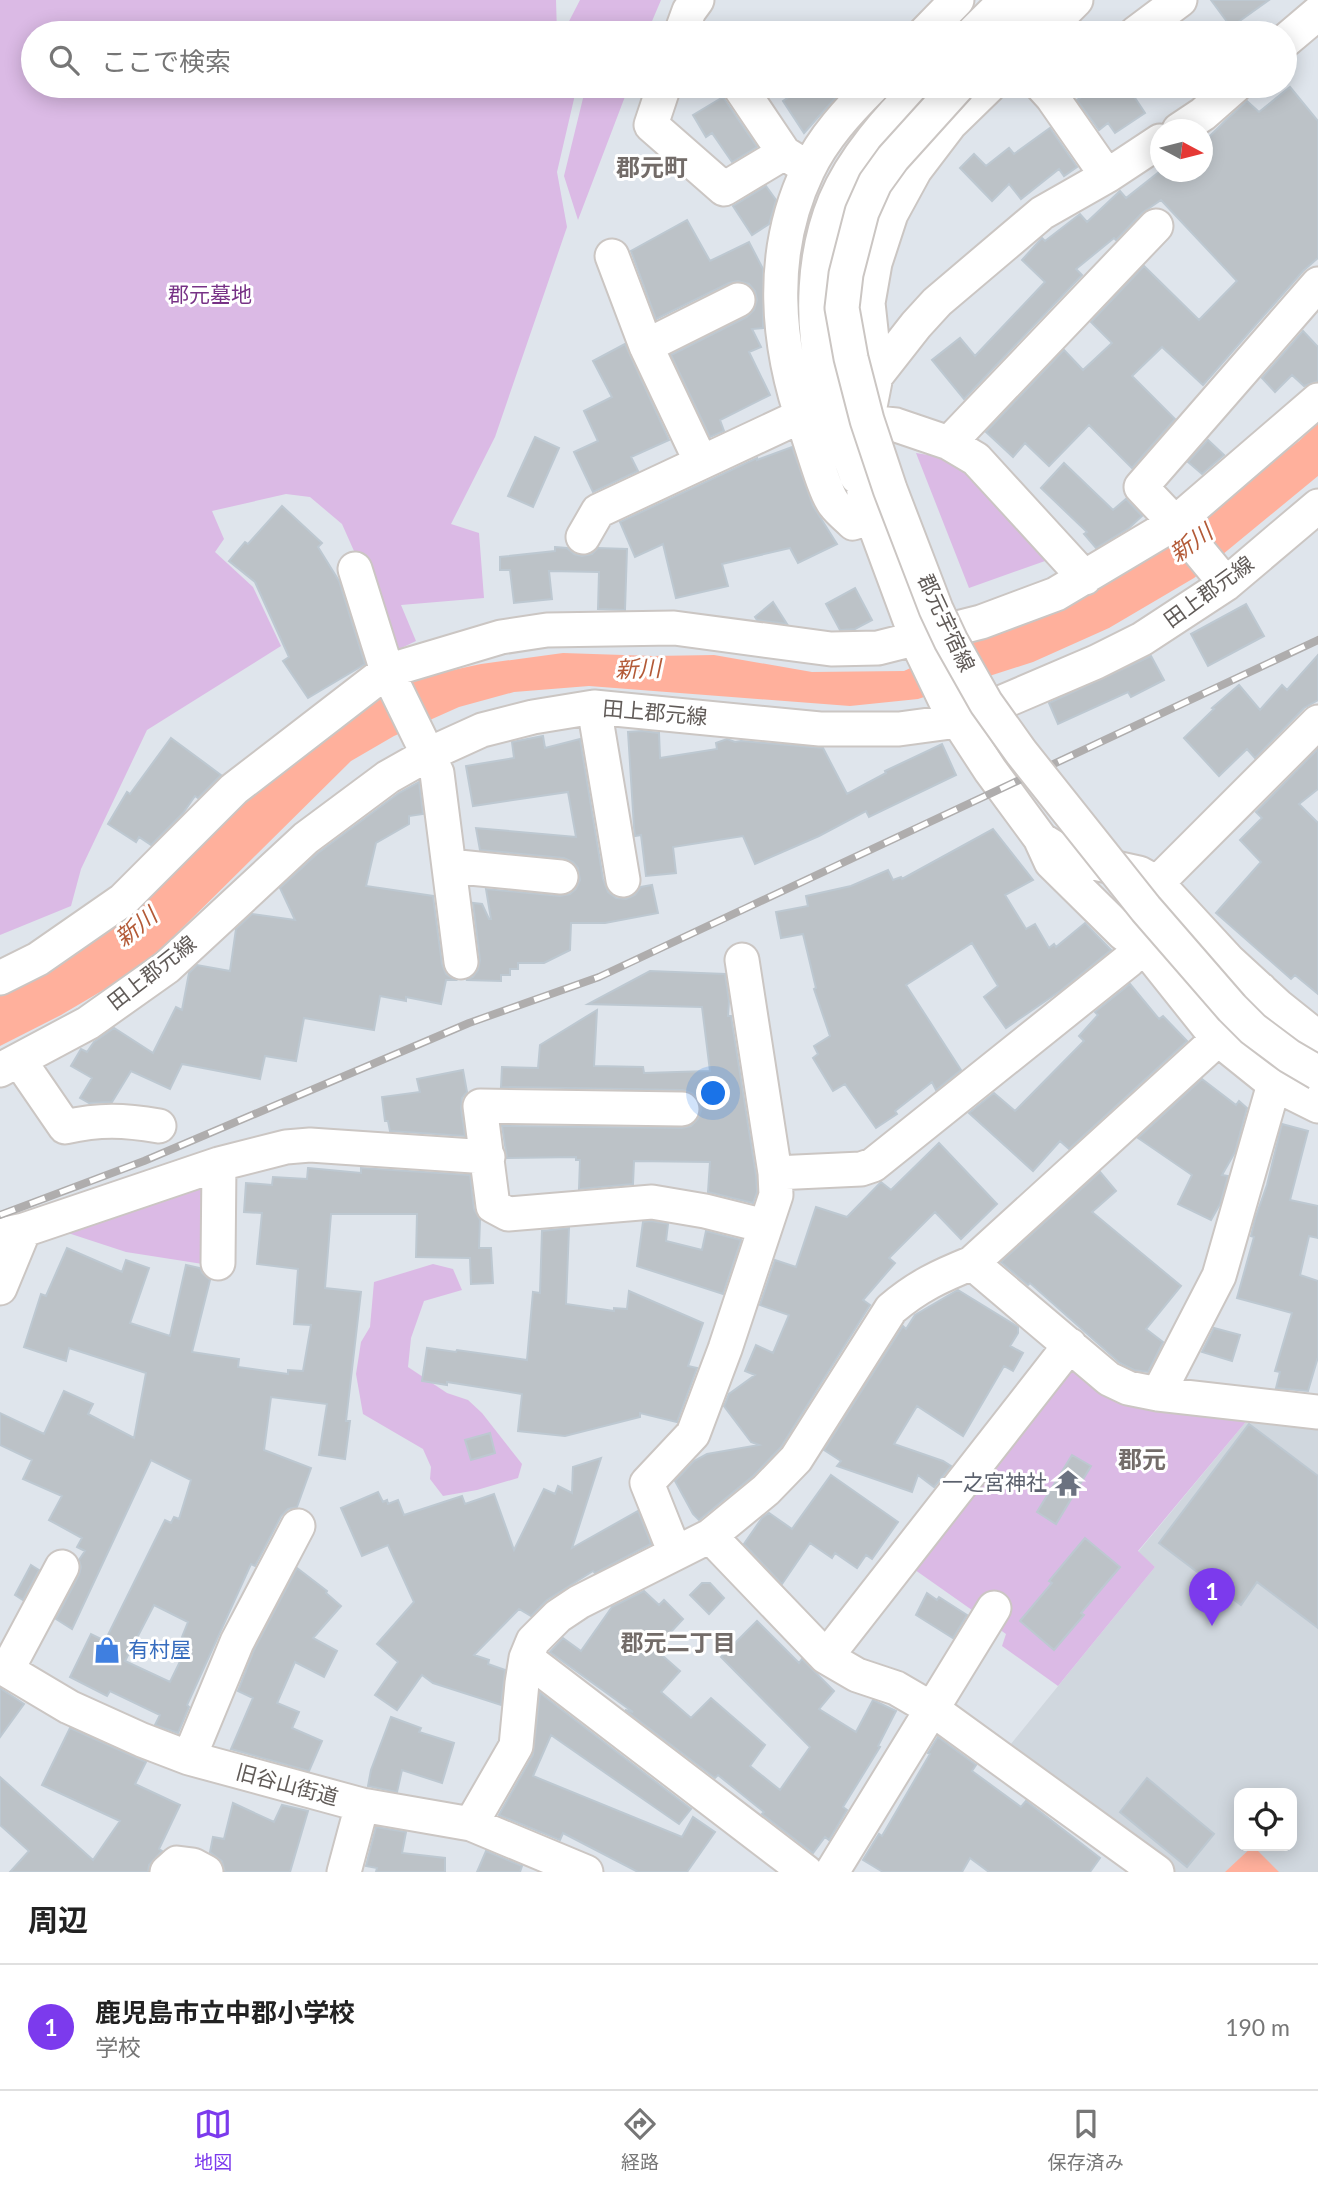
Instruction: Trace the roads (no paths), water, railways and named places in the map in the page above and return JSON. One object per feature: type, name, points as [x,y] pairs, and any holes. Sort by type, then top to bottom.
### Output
[{"type":"street","points":[[685,21],[697,0]]},
{"type":"street","points":[[937,21],[957,0]]},
{"type":"street","points":[[985,21],[1006,0]]},
{"type":"street","points":[[1020,21],[1042,0]]},
{"type":"street","points":[[1055,21],[1076,0]]},
{"type":"street","points":[[1152,21],[1180,0]]},
{"type":"street","points":[[1297,31],[1318,13]]},
{"type":"street","points":[[660,98],[652,125],[724,189],[796,160],[861,98]]},
{"type":"street","points":[[747,98],[796,160],[779,285],[785,353],[801,416],[832,502],[853,523],[868,508]]},
{"type":"street","points":[[909,98],[856,163],[835,200],[821,245],[816,321],[823,375],[868,508],[919,644],[952,712],[1040,838],[1051,862],[1124,934],[1143,945]]},
{"type":"street","name":"郡元宇宿線","points":[[947,98],[893,158],[875,183],[862,212],[846,274],[842,308],[851,358],[867,420],[890,489],[951,641],[986,704],[1021,752],[1146,909],[1232,1009],[1289,1056],[1318,1073]]},
{"type":"street","points":[[868,508],[861,472],[876,376],[868,303],[875,263],[891,214],[915,170],[933,145],[978,98]]},
{"type":"street","points":[[1059,98],[1107,176]]},
{"type":"street","points":[[1196,119],[1222,98]]},
{"type":"street","points":[[876,376],[916,325],[947,294],[1042,213],[1150,148]]},
{"type":"street","points":[[949,443],[1156,226]]},
{"type":"street","points":[[612,256],[646,346],[701,462]]},
{"type":"street","points":[[1226,584],[1141,487],[1318,284]]},
{"type":"street","points":[[646,346],[738,300]]},
{"type":"street","points":[[0,978],[38,959],[123,900],[234,789],[387,671],[501,637],[547,630],[674,628],[831,649],[919,644],[1056,594],[1177,525],[1318,400]]},
{"type":"street","points":[[583,537],[598,511],[801,416]]},
{"type":"street","points":[[867,422],[896,425],[949,443],[976,459],[1085,578]]},
{"type":"street","name":"田上郡元線","points":[[9,1065],[88,1023],[167,967],[306,838],[388,777],[427,755],[482,730],[533,717],[594,707],[820,729],[899,729],[1096,662],[1142,639],[1226,584],[1318,506]]},
{"type":"street","points":[[355,569],[387,671],[437,773],[461,962]]},
{"type":"street","points":[[594,707],[623,880]]},
{"type":"street","points":[[1157,883],[1318,722]]},
{"type":"street","points":[[1040,838],[1071,858],[1139,873],[1157,883],[1229,961],[1318,1038]]},
{"type":"street","points":[[449,866],[561,877]]},
{"type":"street","points":[[1124,870],[1108,884],[1110,898],[1143,945],[1218,1039],[1274,1084],[1318,1106]]},
{"type":"street","points":[[775,1173],[861,1170],[873,1165],[1129,960],[1143,945]]},
{"type":"street","points":[[675,1553],[648,1483],[693,1434],[726,1349],[776,1195],[775,1173],[742,960]]},
{"type":"street","points":[[471,1824],[516,1746],[526,1658],[533,1641],[558,1616],[579,1602],[710,1536],[766,1490],[796,1459],[891,1309],[924,1284],[972,1263],[1218,1039],[1260,989]]},
{"type":"street","points":[[9,1065],[65,1127],[91,1121],[113,1120],[159,1126]]},
{"type":"street","points":[[1158,1394],[1219,1276],[1274,1084]]},
{"type":"street","points":[[682,1109],[480,1106],[493,1206],[508,1214],[652,1202],[705,1211],[765,1226]]},
{"type":"street","points":[[0,1288],[12,1233],[219,1164],[286,1147],[310,1145],[488,1157]]},
{"type":"street","points":[[218,1263],[219,1164]]},
{"type":"street","points":[[972,1263],[1109,1379],[1128,1388],[1158,1394],[1318,1412]]},
{"type":"street","points":[[826,1657],[1070,1345]]},
{"type":"street","points":[[189,1758],[237,1642],[298,1526]]},
{"type":"street","points":[[710,1536],[826,1657],[858,1675],[896,1688],[932,1709],[1157,1872]]},
{"type":"street","points":[[3,1668],[62,1567]]},
{"type":"street","points":[[832,1872],[994,1608]]},
{"type":"street","points":[[526,1658],[806,1872]]},
{"type":"street","name":"旧谷山街道","points":[[3,1668],[69,1707],[142,1741],[189,1758],[362,1805],[471,1824],[586,1872]]},
{"type":"street","points":[[344,1872],[362,1805]]},
{"type":"street","points":[[167,1872],[177,1863],[193,1865],[206,1872]]},
{"type":"water","name":"新川","points":[[1318,423],[1318,476],[1194,578],[1109,628],[1033,662],[918,699],[850,706],[589,686],[514,692],[459,707],[394,736],[351,761],[159,951],[122,979],[61,1015],[0,1046],[0,994],[367,704],[425,676],[481,664],[563,653],[714,655],[812,672],[904,671],[996,628],[1196,519],[1299,441]]},
{"type":"water","points":[[1248,1851],[1258,1851],[1279,1872],[1225,1872]]},
{"type":"railway","points":[[0,1215],[144,1161],[469,1023],[599,977],[1318,640]]},
{"type":"place","name":"一之宮神社","points":[[1068,1483]]},
{"type":"place","name":"鹿児島市立中郡小学校","points":[[1212,1626]]},
{"type":"place","name":"有村屋","points":[[107,1650]]},
{"type":"district","name":"郡元町","points":[[652,168]]},
{"type":"district","name":"郡元","points":[[1142,1460]]},
{"type":"district","name":"郡元二丁目","points":[[678,1643]]},
{"type":"park label","name":"郡元墓地","points":[[210,295]]}]
